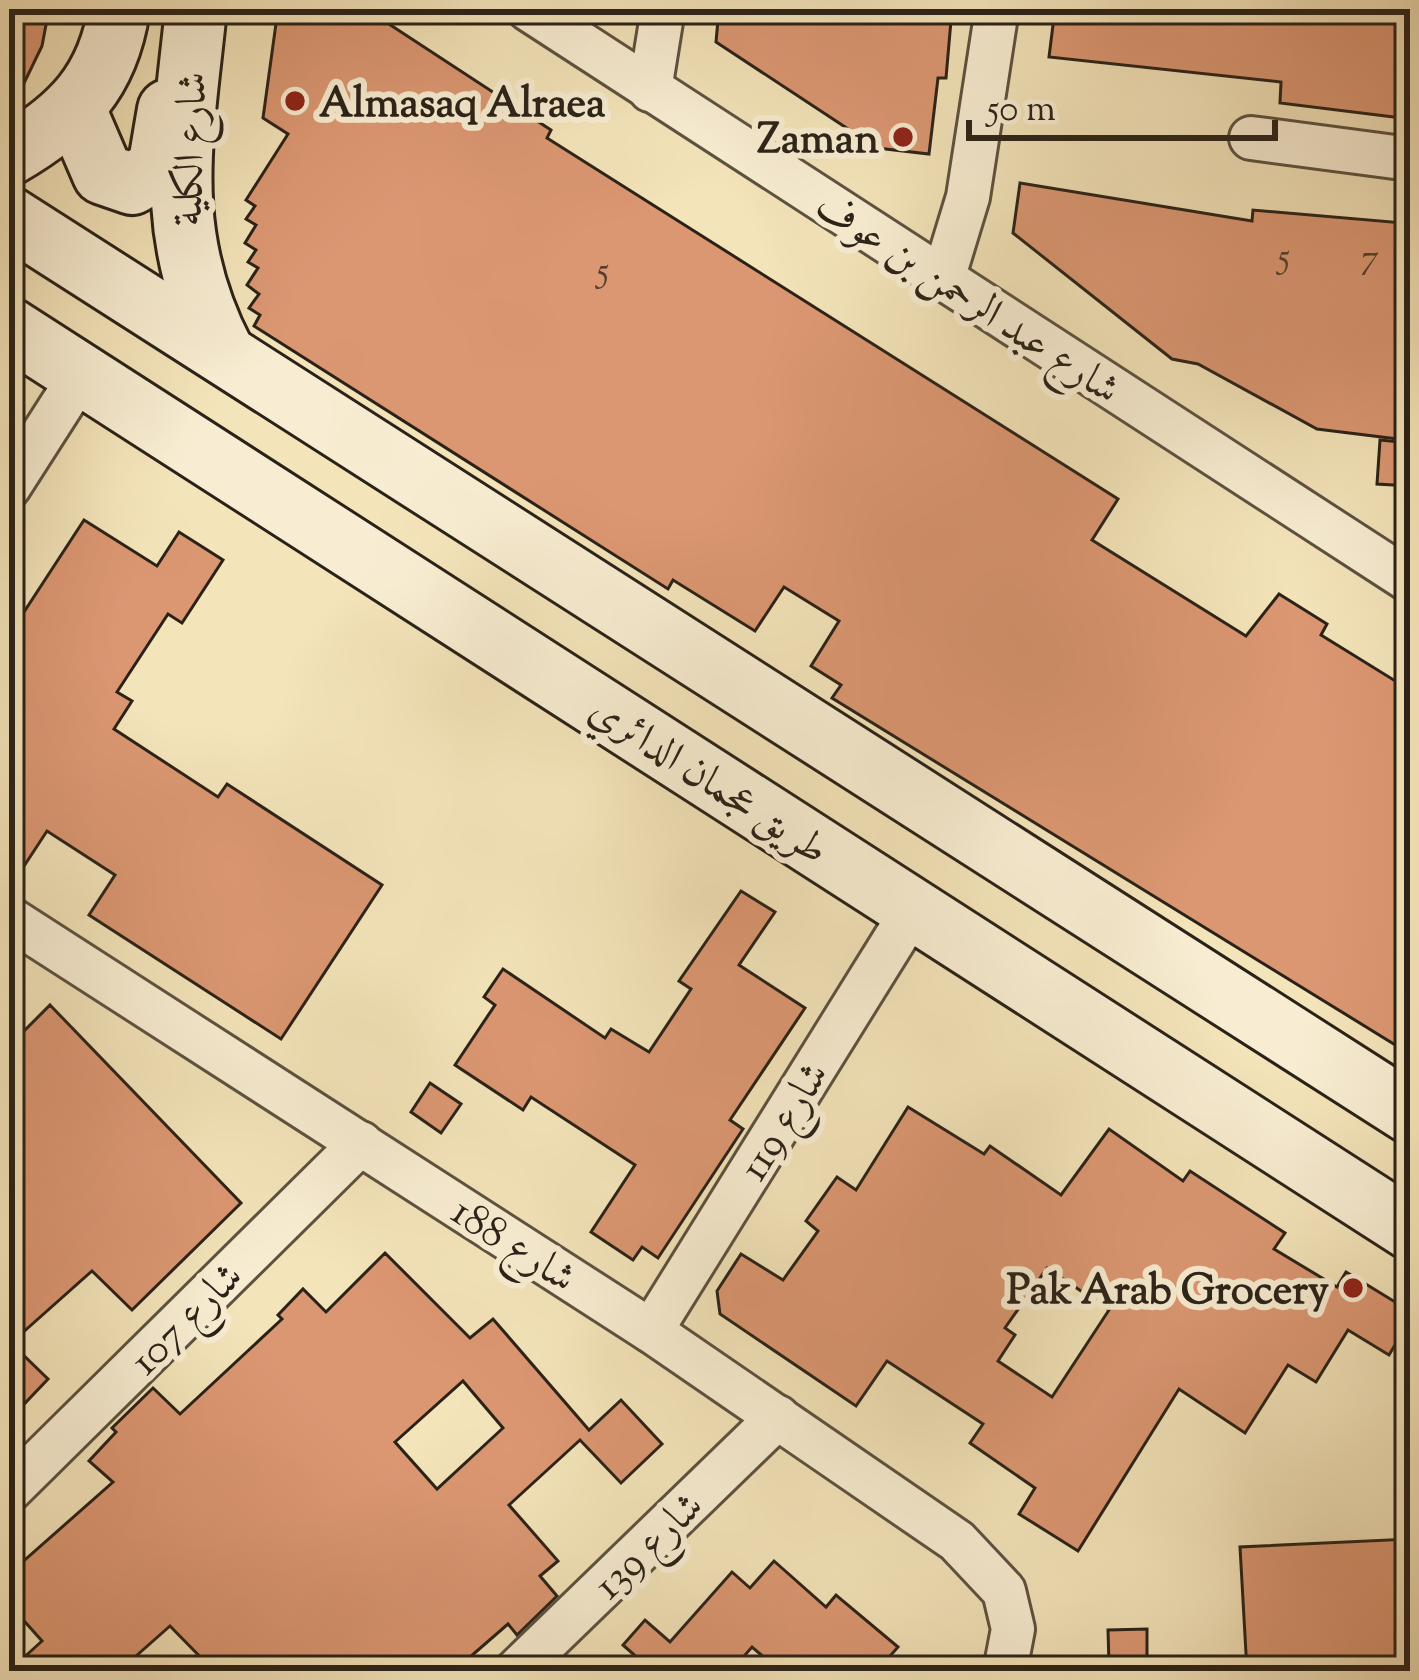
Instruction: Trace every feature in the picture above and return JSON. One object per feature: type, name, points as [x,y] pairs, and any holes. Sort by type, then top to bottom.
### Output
[{"type":"main road","name":"شارع الكلية","points":[[9,154],[75,110],[107,63],[119,9]]},
{"type":"main road","name":"شارع الكلية","points":[[196,9],[182,243],[199,300],[224,353]]},
{"type":"main road","points":[[75,110],[103,174],[132,184],[147,179],[163,154],[172,94],[190,71]]},
{"type":"main road","points":[[9,217],[1410,1113]]},
{"type":"main road","name":"طريق عجمان الدائري","points":[[9,328],[1410,1229]]},
{"type":"street","name":"شارع عبد الرحمن بن عوف","points":[[528,9],[1410,581]]},
{"type":"street","points":[[650,90],[663,9]]},
{"type":"street","points":[[943,279],[968,197],[998,9]]},
{"type":"street","points":[[1251,138],[1410,160]]},
{"type":"street","points":[[9,488],[82,374]]},
{"type":"street","name":"شارع 119","points":[[651,1331],[914,908]]},
{"type":"street","name":"شارع 188","points":[[9,918],[651,1331],[957,1540],[1004,1591],[1013,1629],[1004,1671]]},
{"type":"street","name":"شارع 107","points":[[9,1491],[362,1142]]},
{"type":"street","name":"شارع 139","points":[[516,1671],[778,1417]]},
{"type":"building","points":[[9,9],[49,9],[42,46],[9,114]]},
{"type":"building","points":[[278,9],[366,9],[551,130],[547,138],[1118,499],[1092,540],[1246,636],[1279,594],[1327,624],[1321,635],[1410,690],[1410,1054],[832,698],[841,685],[811,666],[839,621],[784,587],[755,631],[673,580],[668,589],[254,326],[260,315],[249,308],[259,294],[247,285],[258,268],[248,262],[256,250],[245,243],[256,225],[246,219],[255,206],[246,200],[288,134],[263,118]]},
{"type":"building","points":[[719,9],[952,9],[946,78],[938,78],[929,154],[877,148],[716,42]]},
{"type":"building","points":[[1055,9],[1410,9],[1410,119],[1280,103],[1281,82],[1049,57]]},
{"type":"building","points":[[1020,183],[1252,221],[1253,210],[1404,223],[1396,333],[1410,334],[1406,440],[1317,429],[1198,364],[1172,359],[1013,233]]},
{"type":"building","points":[[1380,440],[1410,443],[1410,486],[1377,484]]},
{"type":"building","points":[[84,520],[157,566],[179,532],[223,560],[182,623],[168,614],[117,692],[132,701],[114,729],[218,797],[227,784],[382,885],[281,1039],[89,915],[115,875],[47,831],[9,889],[9,635]]},
{"type":"building","points":[[741,891],[775,912],[739,965],[805,1008],[730,1120],[743,1129],[658,1258],[642,1247],[633,1260],[591,1232],[635,1165],[531,1097],[523,1110],[455,1065],[495,1005],[484,997],[503,969],[605,1038],[611,1029],[649,1052],[691,989],[679,981]]},
{"type":"building","points":[[50,1005],[241,1203],[132,1310],[92,1271],[11,1343],[48,1379],[9,1420],[9,1046]]},
{"type":"building","points":[[430,1083],[461,1104],[441,1133],[411,1112]]},
{"type":"building","points":[[908,1107],[984,1154],[990,1146],[1061,1195],[1109,1129],[1183,1181],[1190,1171],[1285,1233],[1274,1249],[1337,1287],[1346,1272],[1410,1311],[1410,1320],[1389,1355],[1348,1330],[1316,1382],[1288,1365],[1245,1433],[1179,1389],[1078,1551],[1019,1514],[1035,1488],[970,1443],[983,1424],[887,1361],[856,1406],[720,1314],[717,1291],[741,1254],[783,1280],[818,1231],[806,1221],[837,1177],[856,1190]],"holes":[[[1047,1268],[1109,1310],[1052,1397],[998,1361],[1015,1335],[1005,1328]]]},
{"type":"building","points":[[385,1253],[470,1338],[493,1319],[589,1430],[621,1400],[662,1444],[621,1483],[580,1440],[509,1505],[558,1561],[540,1576],[557,1596],[517,1635],[508,1624],[454,1671],[214,1671],[170,1626],[119,1671],[9,1671],[42,1641],[9,1604],[9,1574],[113,1482],[89,1461],[116,1432],[112,1428],[153,1388],[180,1414],[282,1319],[278,1315],[303,1289],[326,1312]],"holes":[[[463,1381],[503,1428],[437,1489],[395,1442]]]},
{"type":"building","points":[[1410,1539],[1410,1671],[1247,1671],[1240,1547]]},
{"type":"building","points":[[774,1561],[826,1607],[836,1595],[898,1647],[877,1671],[780,1671],[752,1647],[731,1671],[644,1671],[648,1667],[623,1645],[645,1620],[670,1642],[732,1572],[750,1588]]},
{"type":"building","points":[[1147,1629],[1147,1663],[1109,1664],[1108,1630]]},
{"type":"place","name":"Almasaq Alraea","points":[[295,101]]},
{"type":"place","name":"Zaman","points":[[903,137]]},
{"type":"place","name":"Pak Arab Grocery","points":[[1353,1288]]}]
